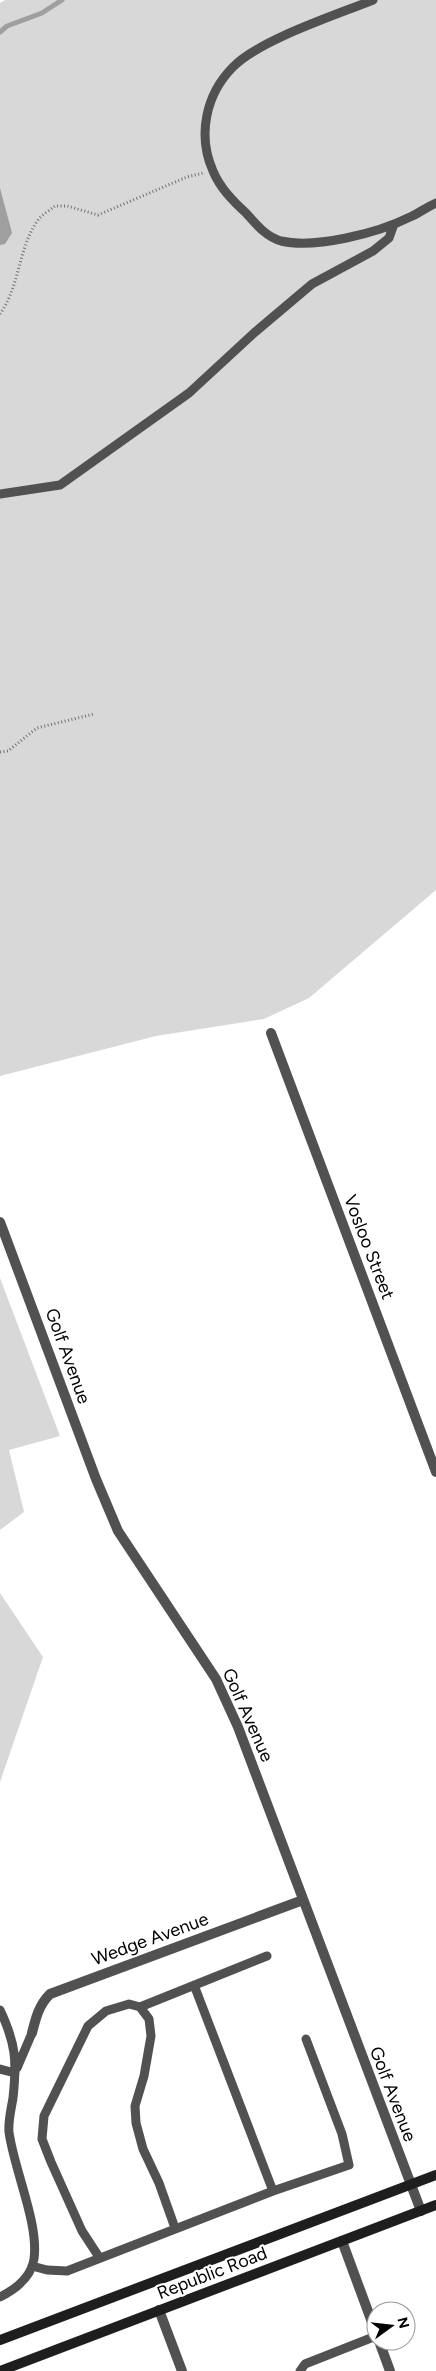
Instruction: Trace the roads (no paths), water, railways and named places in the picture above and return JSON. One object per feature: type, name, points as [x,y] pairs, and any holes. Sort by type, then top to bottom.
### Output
[{"type":"main road","name":"Republic Road","points":[[0,2340],[436,2175]]},
{"type":"main road","name":"Republic Road","points":[[0,2371],[436,2205]]},
{"type":"street","name":"Vosloo Street","points":[[271,1033],[436,1472]]},
{"type":"street","name":"Golf Avenue","points":[[0,1222],[118,1531],[224,1693],[256,1771],[421,2211]]},
{"type":"street","name":"Wedge Avenue","points":[[32,2033],[36,2014],[43,2001],[50,1994],[303,1900]]},
{"type":"street","points":[[342,2241],[366,2307]]},
{"type":"street","points":[[159,2310],[182,2371]]},
{"type":"street","points":[[383,2351],[390,2371]]},
{"type":"lane","points":[[373,0],[275,41],[245,57],[234,66],[212,94],[205,118],[207,147],[213,171],[229,196],[268,236],[281,241],[323,241],[349,237],[394,224],[436,203]]},
{"type":"lane","points":[[0,494],[60,485],[189,393],[254,333],[312,284],[374,251],[389,238],[394,224]]},
{"type":"lane","points":[[99,2257],[82,2231],[42,2139],[44,2116],[88,2026],[106,2011],[129,2004],[140,2007],[267,1956]]},
{"type":"lane","points":[[194,1985],[273,2191]]},
{"type":"lane","points":[[140,2007],[149,2019],[151,2036],[144,2076],[135,2106],[136,2123],[143,2149],[159,2184],[175,2228]]},
{"type":"lane","points":[[0,2010],[15,2046],[15,2073],[9,2131],[32,2226],[34,2257],[32,2266],[23,2281],[0,2297]]},
{"type":"lane","points":[[15,2073],[32,2033]]},
{"type":"lane","points":[[32,2266],[47,2270],[67,2271],[273,2191],[349,2165],[342,2134],[306,2039]]},
{"type":"lane","points":[[0,2069],[15,2073]]},
{"type":"lane","points":[[300,2371],[305,2364],[366,2338]]},
{"type":"waterway","points":[[0,32],[7,26],[42,13],[62,0]]}]
